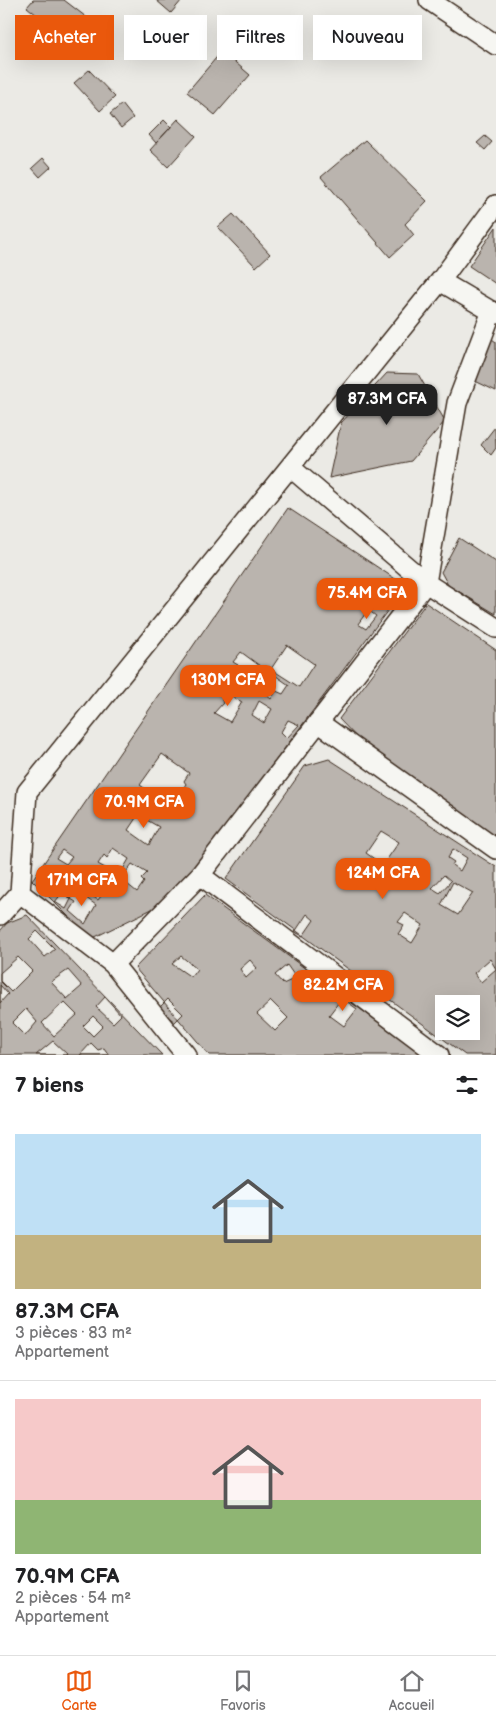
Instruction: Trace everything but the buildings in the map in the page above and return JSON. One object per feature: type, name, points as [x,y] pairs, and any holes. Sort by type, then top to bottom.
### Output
[{"type":"street","points":[[429,0],[496,45]]},
{"type":"street","points":[[0,915],[20,893],[27,792],[440,281],[496,205]]},
{"type":"street","points":[[113,964],[200,875],[426,583],[458,402],[494,313],[440,281]]},
{"type":"street","points":[[290,467],[426,583],[496,628]]},
{"type":"street","points":[[318,722],[496,849]]},
{"type":"street","points":[[200,875],[439,1055]]},
{"type":"street","points":[[20,893],[113,964],[186,1055]]}]
